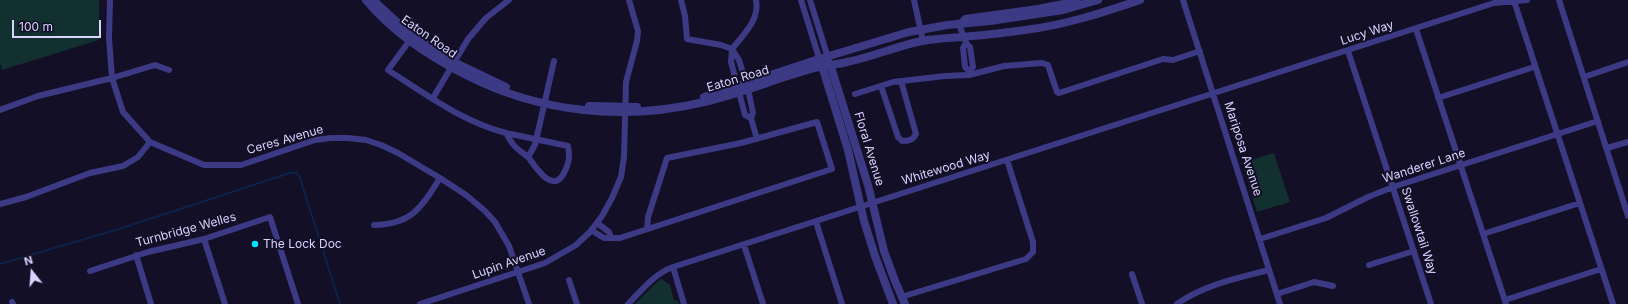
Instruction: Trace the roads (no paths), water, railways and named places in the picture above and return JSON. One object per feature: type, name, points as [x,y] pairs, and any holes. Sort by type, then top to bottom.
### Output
[{"type":"street","name":"Ceres Avenue","points":[[110,0],[109,38],[112,78],[123,112],[150,142],[204,165],[241,165],[315,140],[348,138],[366,140],[381,145],[398,153],[440,178],[477,204],[495,222],[509,246],[529,304]]},
{"type":"street","points":[[433,98],[462,48],[476,29],[486,18],[509,0]]},
{"type":"street","name":"Lupin Avenue","points":[[420,304],[545,263],[576,245],[596,223],[612,198],[620,177],[625,140],[626,82],[637,41],[638,31],[629,0]]},
{"type":"street","points":[[681,0],[685,16],[687,39],[721,45],[732,49],[739,60],[747,86],[753,113],[751,118],[757,139]]},
{"type":"street","points":[[751,118],[745,115],[731,62],[732,49],[753,22],[757,4],[756,0]]},
{"type":"street","name":"Floral Avenue","points":[[800,0],[853,133],[884,251],[903,300]]},
{"type":"street","name":"Floral Avenue","points":[[810,0],[874,256],[893,304]]},
{"type":"street","points":[[914,0],[923,41]]},
{"type":"street","name":"Eaton Road","points":[[959,24],[965,18],[1038,8],[1078,0]]},
{"type":"street","name":"Eaton Road","points":[[370,1],[396,30],[410,40],[493,88],[583,110],[625,109],[650,111],[687,106],[921,30],[1063,10],[1098,0]]},
{"type":"street","name":"Eaton Road","points":[[825,61],[847,62],[923,41],[965,40],[1056,25],[1140,0]]},
{"type":"street","name":"Mariposa Avenue","points":[[1183,0],[1280,304]]},
{"type":"street","name":"Lucy Way","points":[[1214,94],[1494,3],[1527,0]]},
{"type":"street","points":[[1559,0],[1628,216]]},
{"type":"street","points":[[370,1],[412,36],[452,65]]},
{"type":"street","points":[[1514,2],[1534,67],[1558,134],[1613,304]]},
{"type":"street","points":[[959,24],[965,40],[963,48],[965,67],[969,73]]},
{"type":"street","points":[[1416,29],[1505,302],[1601,269]]},
{"type":"street","points":[[410,40],[388,70],[477,124],[506,133],[568,146],[570,156],[568,166],[561,179],[556,182],[551,182],[532,164],[528,156],[518,150],[506,133]]},
{"type":"street","points":[[854,94],[901,82],[969,73],[1004,66],[1042,62],[1048,65],[1056,92],[1059,93],[1163,59],[1172,60],[1200,51]]},
{"type":"street","name":"Swallowtail Way","points":[[1348,51],[1430,304]]},
{"type":"street","points":[[528,156],[533,150],[546,101],[554,61]]},
{"type":"street","points":[[1584,77],[1628,62]]},
{"type":"street","points":[[0,110],[38,96],[155,66],[169,70]]},
{"type":"street","points":[[1438,98],[1534,67]]},
{"type":"street","points":[[881,86],[898,138],[902,141],[909,141],[913,139],[916,134],[901,82]]},
{"type":"street","name":"Whitewood Way","points":[[628,304],[659,273],[673,267],[1214,94]]},
{"type":"street","name":"Wanderer Lane","points":[[1260,239],[1326,218],[1368,197],[1393,188],[1598,121]]},
{"type":"street","points":[[591,230],[604,238],[620,238],[832,169],[817,122],[741,143],[667,158],[648,217],[647,229]]},
{"type":"street","points":[[0,204],[26,197],[90,173],[124,166],[138,157],[150,142]]},
{"type":"street","points":[[1607,148],[1628,142]]},
{"type":"street","points":[[903,300],[1026,259],[1033,252],[1034,242],[1007,160]]},
{"type":"street","points":[[374,225],[395,223],[413,214],[421,206],[440,178]]},
{"type":"street","points":[[1483,234],[1580,203]]},
{"type":"street","name":"Turnbridge Welles","points":[[90,271],[136,255],[204,239],[270,217],[298,304]]},
{"type":"street","points":[[816,222],[842,304]]},
{"type":"street","points":[[596,223],[609,232],[611,238]]},
{"type":"street","points":[[204,239],[225,304]]},
{"type":"street","points":[[744,245],[763,304]]},
{"type":"street","points":[[1369,266],[1414,251]]},
{"type":"street","points":[[136,255],[152,304]]},
{"type":"street","points":[[673,267],[684,304]]},
{"type":"street","points":[[1177,304],[1200,291],[1269,270]]},
{"type":"street","points":[[1132,274],[1142,304]]},
{"type":"street","points":[[570,280],[577,304]]},
{"type":"street","points":[[1277,294],[1314,282],[1333,286]]},
{"type":"waterway","points":[[0,264],[122,228],[290,173],[297,173],[300,178],[340,304]]},
{"type":"place","name":"The Lock Doc","points":[[255,244]]}]
